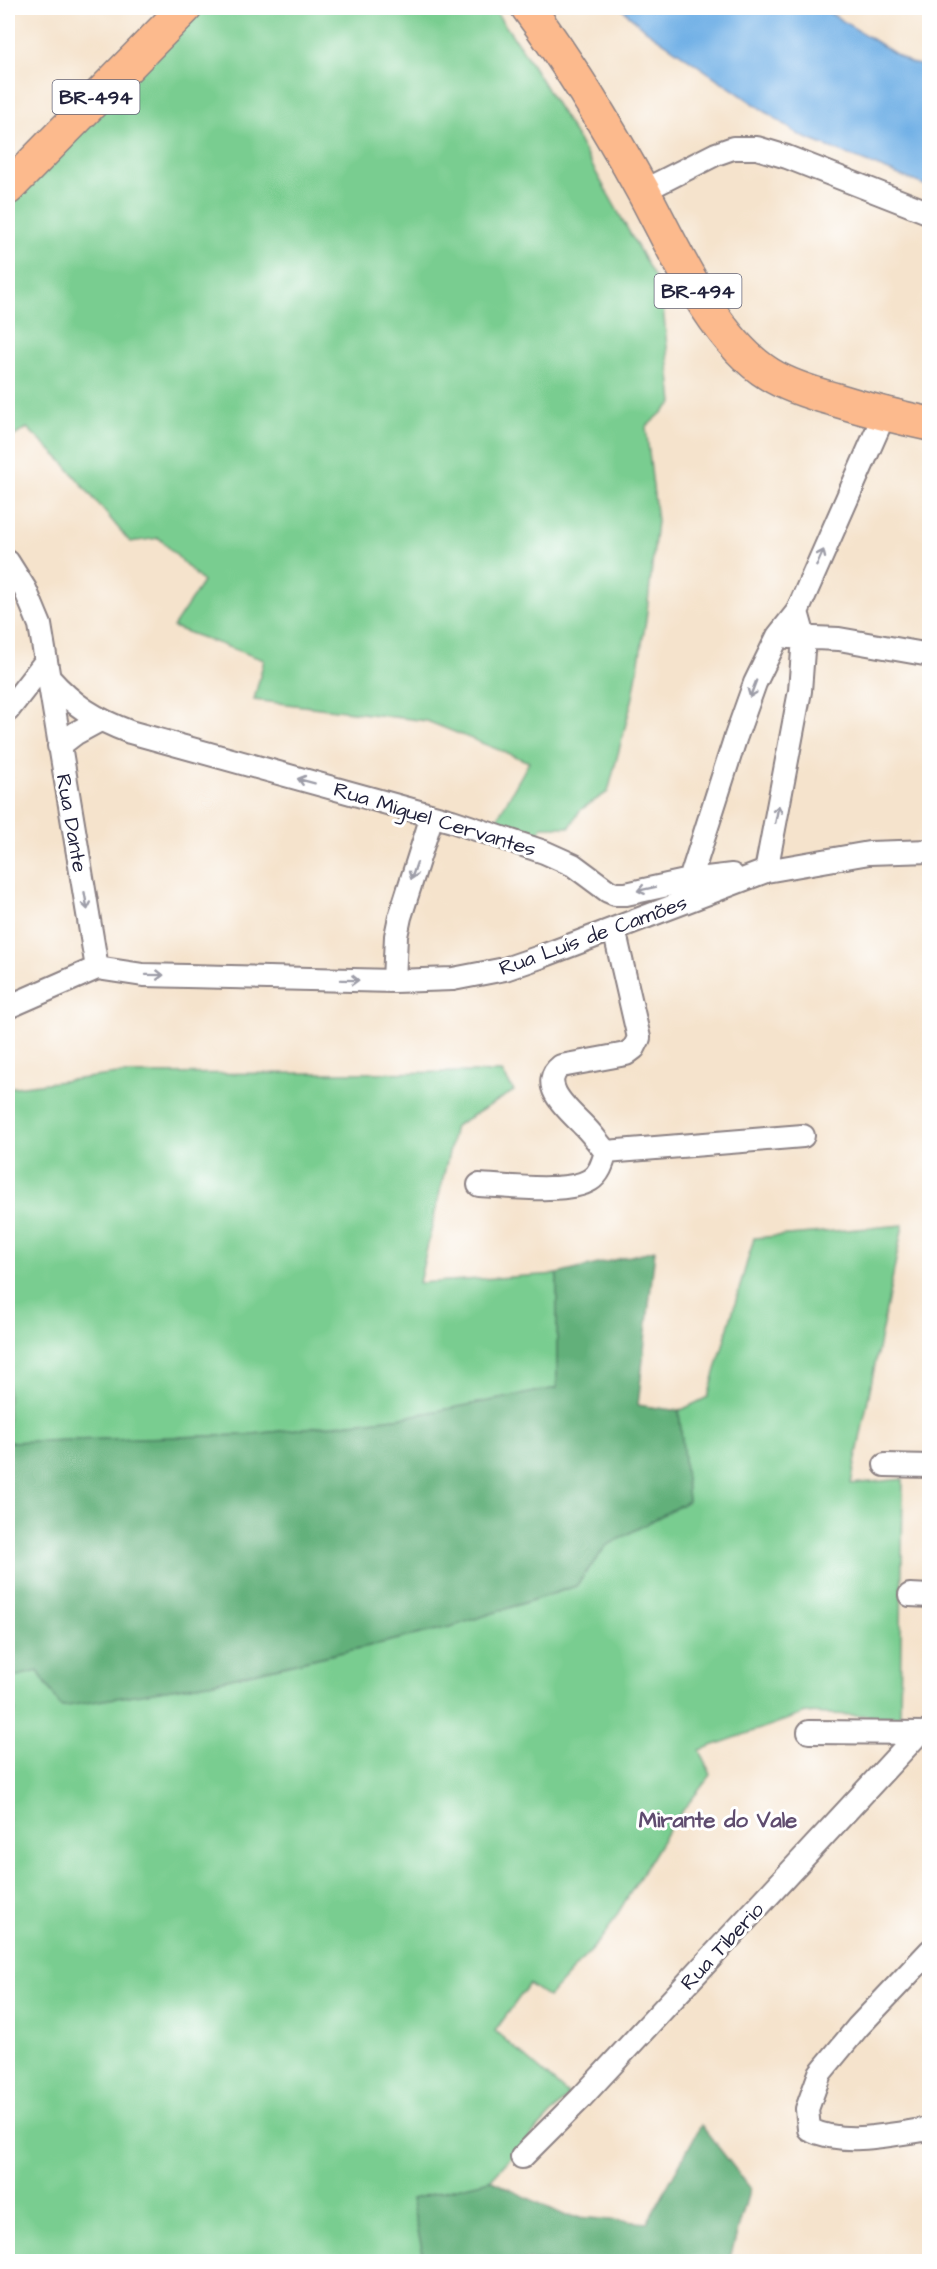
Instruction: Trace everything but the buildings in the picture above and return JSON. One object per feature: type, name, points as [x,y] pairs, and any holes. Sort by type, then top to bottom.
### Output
[{"type":"highway","name":"BR-494","points":[[8,188],[185,8]]},
{"type":"highway","name":"BR-494","points":[[528,8],[560,50],[643,191],[681,263],[722,330],[744,355],[769,375],[801,390],[884,415],[930,424]]},
{"type":"highway","points":[[546,8],[560,50]]},
{"type":"street","points":[[643,191],[716,153],[733,148],[757,148],[787,157],[930,213]]},
{"type":"street","points":[[690,880],[755,683],[778,636],[797,612],[884,415]]},
{"type":"street","name":"Rua Dante","points":[[8,562],[33,606],[40,625],[97,968]]},
{"type":"street","points":[[766,871],[800,691],[804,637],[797,612]]},
{"type":"street","points":[[778,636],[839,639],[930,655]]},
{"type":"street","points":[[8,710],[47,669]]},
{"type":"street","name":"Rua Miguel Cervantes","points":[[47,669],[73,701],[100,720],[130,732],[432,816],[544,852],[573,865],[615,894],[690,880],[766,871]]},
{"type":"street","points":[[59,746],[75,733],[100,720]]},
{"type":"street","points":[[394,981],[396,936],[400,917],[432,816]]},
{"type":"street","name":"Rua Luís de Camões","points":[[97,968],[143,975],[394,981],[453,979],[505,969],[766,871],[870,853],[930,850]]},
{"type":"street","points":[[606,1152],[559,1100],[553,1089],[552,1077],[561,1066],[626,1054],[634,1048],[639,1038],[614,929]]},
{"type":"street","points":[[8,1007],[97,968]]},
{"type":"street","points":[[606,1152],[803,1136]]},
{"type":"street","points":[[479,1185],[574,1186],[591,1179],[601,1168],[606,1152]]},
{"type":"street","points":[[885,1465],[930,1466]]},
{"type":"street","points":[[809,1732],[924,1732]]},
{"type":"street","name":"Rua Tiberio","points":[[522,2157],[580,2099],[924,1732]]},
{"type":"street","points":[[930,1951],[858,2027],[820,2073],[807,2109],[809,2129],[823,2136],[849,2138],[930,2129]]},
{"type":"green space","points":[[197,8],[493,8],[524,52],[574,133],[661,289],[673,403],[646,427],[657,521],[646,620],[633,697],[608,792],[580,810],[570,827],[542,827],[537,838],[497,819],[529,762],[427,721],[254,700],[264,660],[173,627],[203,582],[159,538],[130,542],[63,462],[27,428],[8,440],[8,198]]},
{"type":"green space","points":[[502,1072],[514,1091],[455,1126],[419,1283],[557,1274],[557,1388],[405,1417],[245,1435],[8,1442],[8,1088],[118,1074]]},
{"type":"green space","points":[[903,1225],[851,1484],[903,1479],[900,1717],[806,1713],[700,1750],[711,1775],[672,1824],[604,1936],[548,1997],[529,1984],[495,2031],[569,2095],[490,2180],[411,2199],[424,2257],[385,2262],[8,2261],[8,1716],[15,1712],[8,1678],[38,1671],[61,1707],[214,1682],[450,1627],[576,1586],[606,1546],[688,1501],[679,1411],[708,1397],[754,1238]]},
{"type":"green space","points":[[655,1250],[638,1405],[679,1411],[688,1501],[606,1546],[576,1586],[450,1627],[214,1682],[61,1707],[38,1671],[9,1678],[15,1712],[8,1716],[8,1442],[245,1435],[405,1417],[557,1388],[557,1274]]},
{"type":"green space","points":[[701,2125],[750,2188],[729,2261],[385,2261],[424,2257],[411,2199],[490,2180],[566,2216],[647,2223]]},
{"type":"water","points":[[621,8],[822,8],[910,63],[929,67],[929,187],[801,136],[646,30]]},
{"type":"district","name":"Mirante do Vale","points":[[718,1819]]}]
